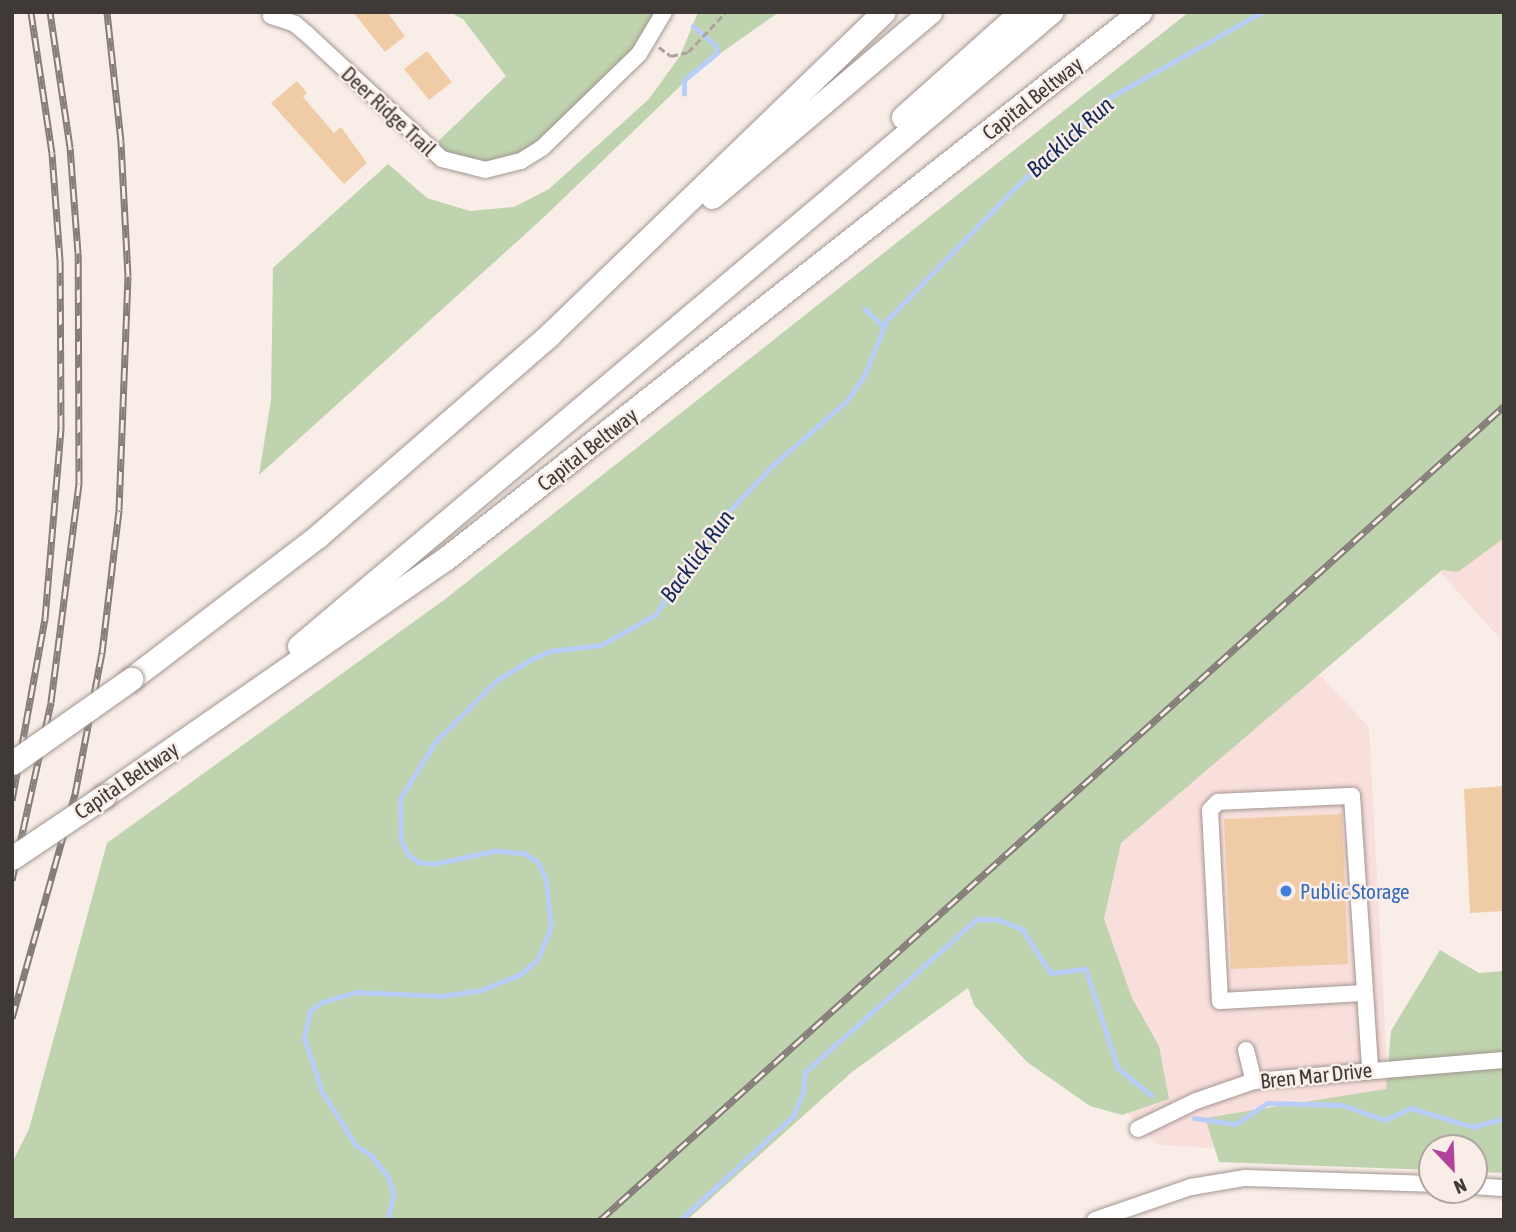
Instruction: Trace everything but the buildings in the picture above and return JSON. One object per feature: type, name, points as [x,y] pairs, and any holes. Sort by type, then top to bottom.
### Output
[{"type":"highway","points":[[549,335],[883,12]]},
{"type":"highway","points":[[12,763],[131,679],[318,536],[549,335],[930,12]]},
{"type":"highway","points":[[594,401],[1021,12]]},
{"type":"highway","points":[[172,749],[594,401],[782,236],[1051,12]]},
{"type":"highway","name":"Capital Beltway","points":[[12,858],[444,560],[1140,12]]},
{"type":"street","name":"Deer Ridge Trail","points":[[271,16],[295,24],[308,35],[428,149],[468,169],[503,168],[542,148],[616,79],[649,39],[664,12]]},
{"type":"street","points":[[1364,993],[1220,1001],[1210,810],[1218,802],[1352,796],[1370,1070]]},
{"type":"street","points":[[1246,1050],[1254,1080]]},
{"type":"street","name":"Bren Mar Drive","points":[[1138,1129],[1196,1101],[1254,1080],[1504,1060]]},
{"type":"street","points":[[1096,1220],[1191,1186],[1245,1178],[1418,1184]]},
{"type":"path","points":[[649,39],[671,56],[688,52],[726,12]]},
{"type":"shaded area","points":[[1504,493],[1504,643],[1429,560]]},
{"type":"shaded area","points":[[1310,665],[1369,727],[1392,1159],[1158,1145],[981,961]]},
{"type":"green space","points":[[449,12],[662,12],[655,29],[528,161],[486,176],[462,174],[426,153],[506,76],[463,19]]},
{"type":"green space","points":[[698,12],[779,12],[697,70],[543,218],[259,475],[271,400],[273,268],[388,164],[427,198],[470,211],[514,207],[549,189],[649,99],[680,56]]},
{"type":"green space","points":[[1189,12],[1504,12],[1504,538],[1458,572],[1442,570],[1121,843],[1104,919],[1132,998],[1159,1046],[1169,1099],[1122,1115],[1090,1106],[1027,1062],[974,1005],[968,988],[852,1072],[687,1220],[12,1220],[12,1163],[29,1129],[107,843],[444,600]]},
{"type":"green space","points":[[1440,950],[1479,973],[1504,971],[1504,1173],[1488,1172],[1488,1134],[1418,1134],[1418,1169],[1219,1162],[1205,1118],[1386,1089],[1391,1031]]},
{"type":"waterway","name":"Backlick Run","points":[[388,1220],[393,1194],[388,1177],[370,1155],[356,1146],[322,1092],[304,1038],[310,1011],[322,1002],[358,992],[442,996],[482,990],[521,974],[537,960],[551,927],[546,880],[538,863],[525,854],[496,851],[436,864],[419,863],[409,856],[401,841],[400,799],[435,742],[497,680],[532,659],[551,651],[601,645],[655,615],[716,525],[773,465],[847,401],[864,376],[887,320],[1018,185],[1109,98],[1262,12]]},
{"type":"waterway","points":[[684,94],[684,80],[717,53],[716,46],[693,27]]},
{"type":"waterway","points":[[865,309],[884,327]]},
{"type":"waterway","points":[[680,1220],[793,1116],[803,1093],[805,1072],[977,919],[1000,920],[1022,929],[1051,973],[1086,969],[1118,1068],[1151,1095]]},
{"type":"waterway","points":[[1194,1118],[1236,1124],[1267,1103],[1342,1105],[1385,1120],[1411,1108],[1473,1127],[1504,1118]]},
{"type":"railway","points":[[12,800],[45,619],[61,428],[60,260],[52,153],[31,12]]},
{"type":"railway","points":[[12,880],[51,702],[79,484],[78,253],[70,147],[50,12]]},
{"type":"railway","points":[[12,1018],[75,794],[102,653],[119,510],[128,276],[121,141],[107,12]]},
{"type":"railway","points":[[600,1220],[1504,406]]},
{"type":"place","name":"Public Storage","points":[[1286,891]]}]
